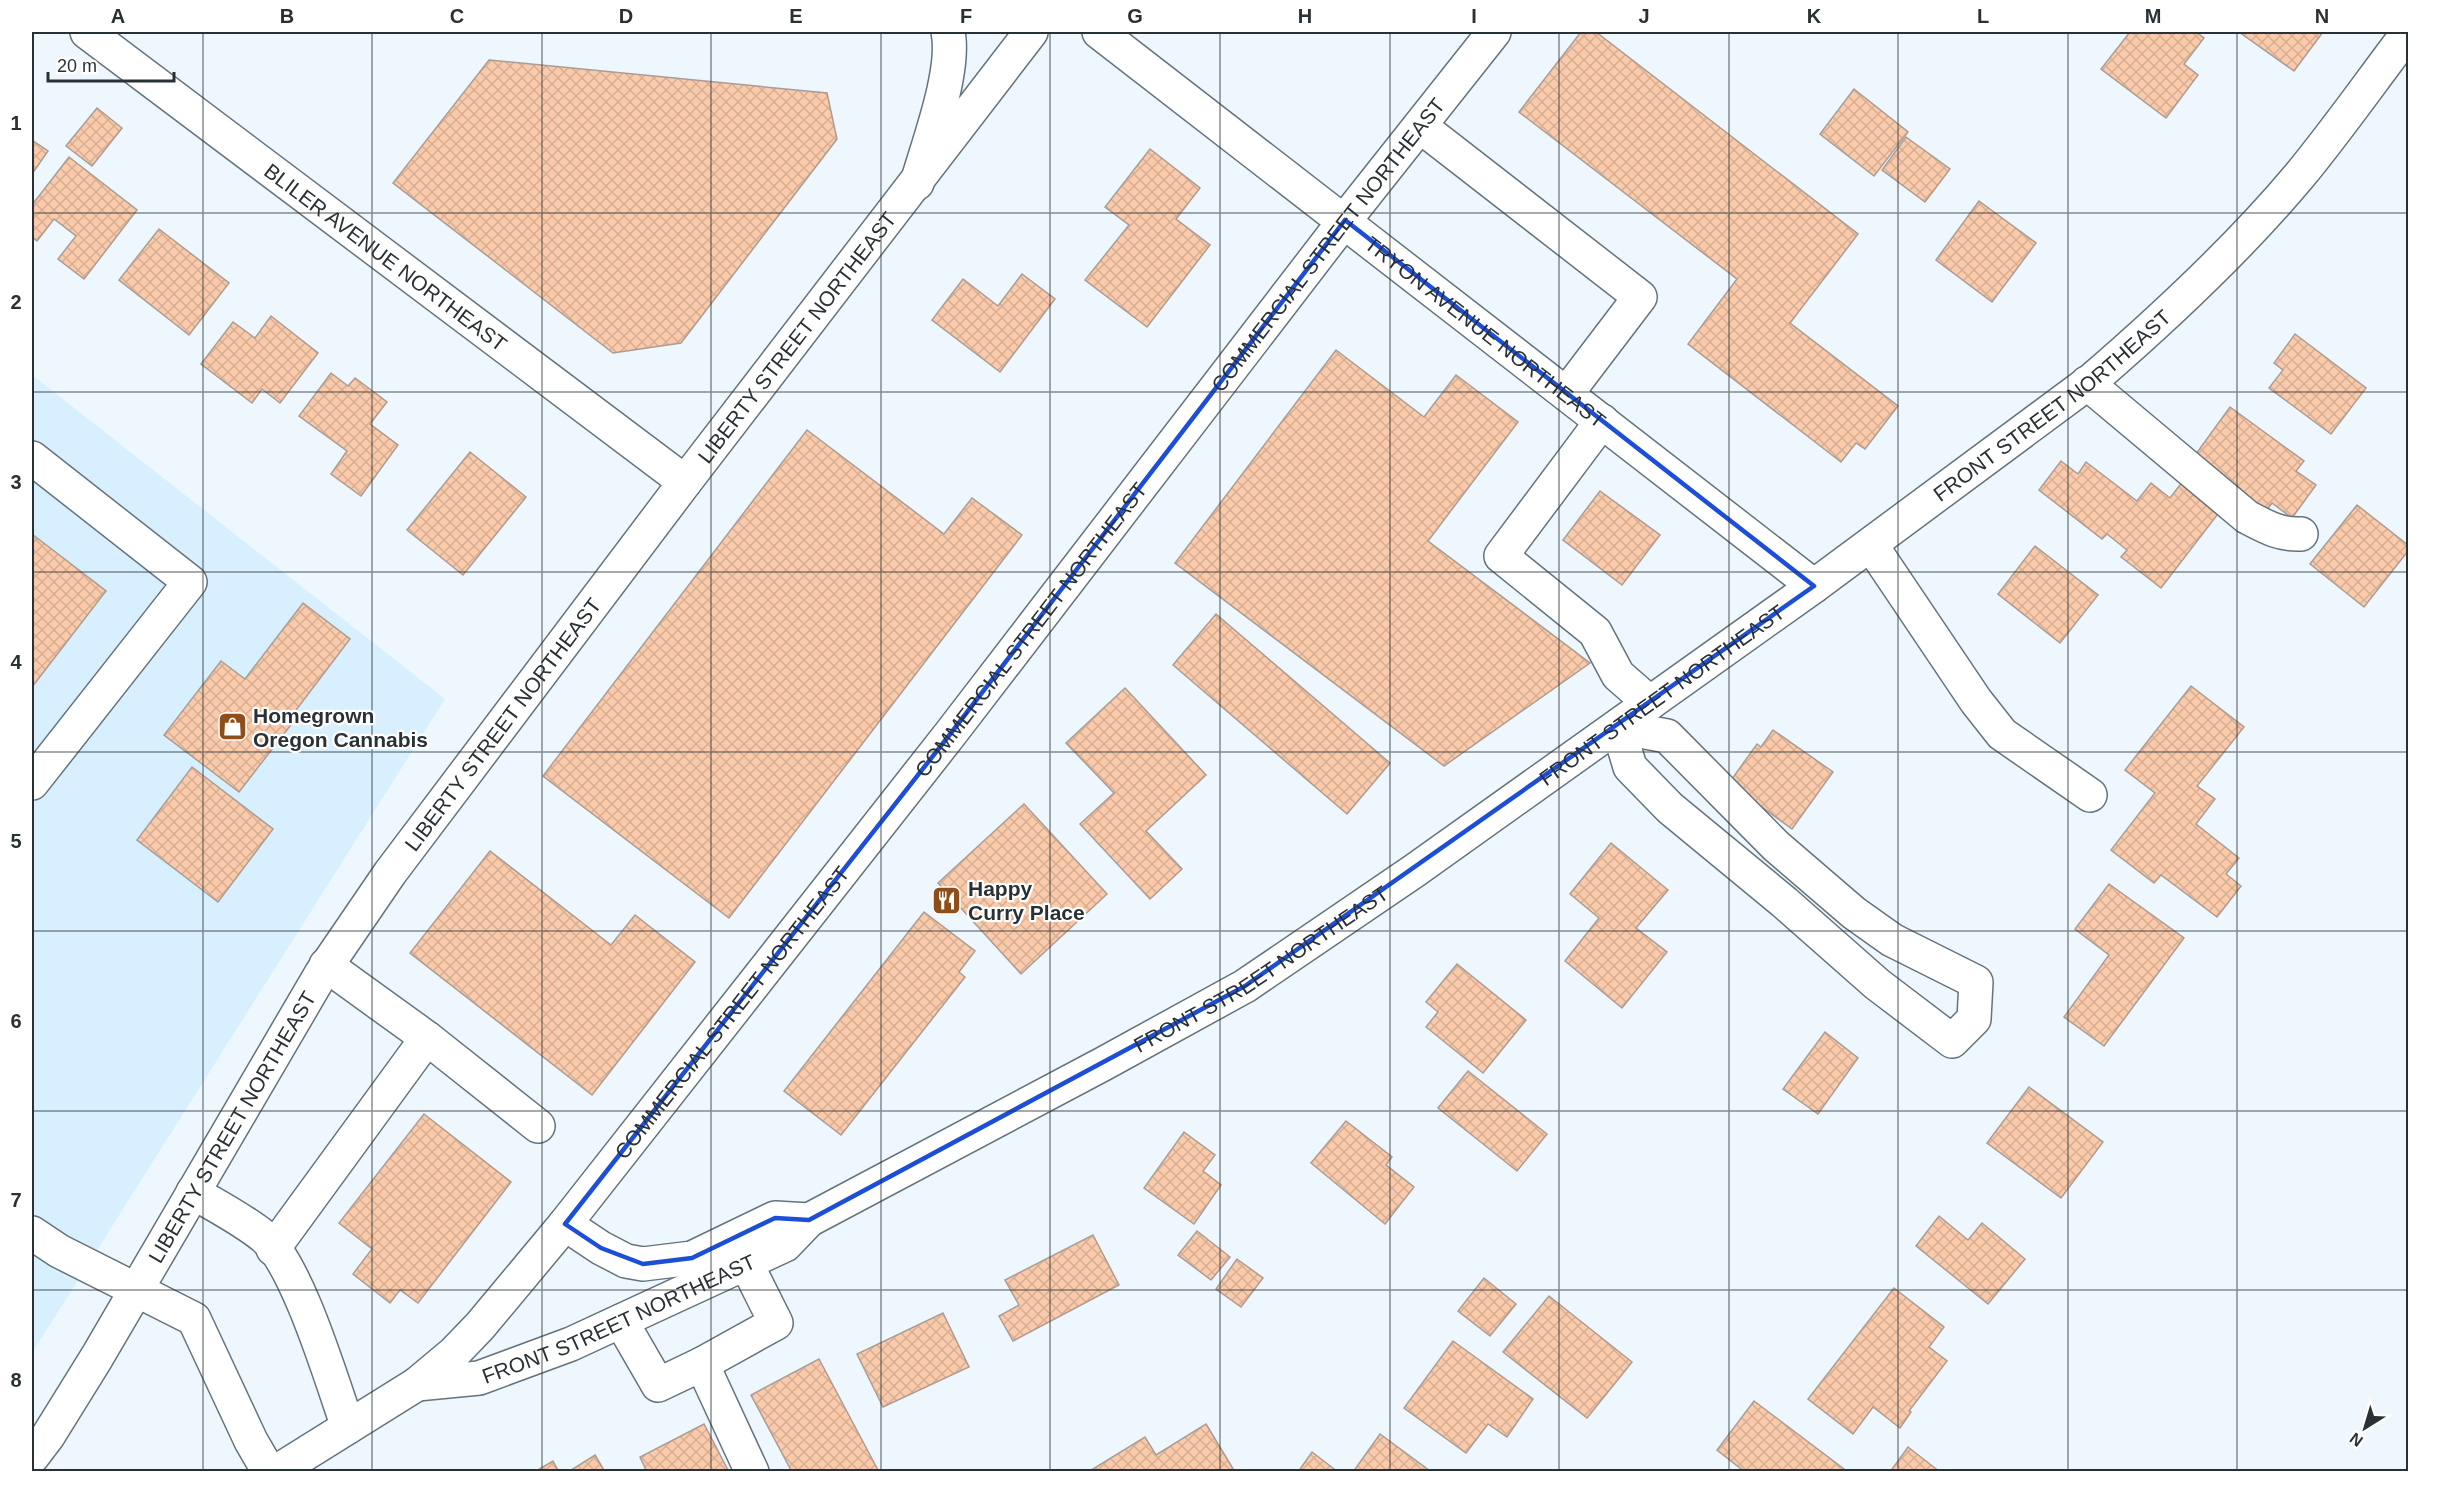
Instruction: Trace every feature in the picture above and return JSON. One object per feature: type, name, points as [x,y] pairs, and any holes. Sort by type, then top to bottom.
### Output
[{"type":"main road","name":"BLILER AVENUE NORTHEAST","points":[[87,32],[685,482]]},
{"type":"main road","points":[[917,183],[942,96],[947,65],[948,32]]},
{"type":"main road","name":"LIBERTY STREET NORTHEAST","points":[[32,1457],[48,1436],[136,1290],[326,965],[390,873],[685,482],[1031,32]]},
{"type":"main road","name":"TRYON AVENUE NORTHEAST","points":[[1099,32],[1345,220],[1814,586]]},
{"type":"main road","name":"COMMERCIAL STREET NORTHEAST","points":[[565,1224],[951,733],[1345,220],[1494,32]]},
{"type":"main road","name":"FRONT STREET NORTHEAST","points":[[417,1384],[479,1378],[571,1344],[785,1245],[809,1220],[1245,986],[1414,872],[1871,545],[2087,383],[2126,350],[2250,230],[2300,175],[2409,33]]},
{"type":"main road","points":[[1420,126],[1640,297],[1567,393]]},
{"type":"main road","points":[[2087,383],[2247,517],[2272,531],[2289,535],[2301,534]]},
{"type":"main road","points":[[1602,421],[1501,556],[1595,632],[1618,675],[1650,703]]},
{"type":"main road","points":[[32,458],[190,582],[32,783]]},
{"type":"main road","points":[[1871,545],[1976,701],[2002,734],[2090,795]]},
{"type":"main road","points":[[1618,727],[1667,736],[1776,846],[1854,913],[1892,940],[1976,982],[1974,1019],[1952,1041],[1877,984],[1784,902],[1670,808],[1630,767],[1618,727]]},
{"type":"main road","points":[[326,965],[427,1038],[538,1126]]},
{"type":"main road","points":[[273,1249],[427,1038]]},
{"type":"main road","points":[[193,1192],[264,1237],[286,1266],[304,1307],[348,1427]]},
{"type":"main road","name":"FRONT STREET NORTHEAST","points":[[276,1472],[417,1384],[454,1353],[480,1326],[565,1224],[601,1248],[626,1261],[643,1264],[692,1258],[775,1218],[809,1220]]},
{"type":"main road","points":[[32,1233],[59,1251],[194,1319],[251,1442],[269,1472]]},
{"type":"main road","points":[[621,1321],[658,1385],[702,1365],[776,1323],[746,1263]]},
{"type":"main road","points":[[702,1365],[752,1472]]},
{"type":"highlighted area","points":[[1345,220],[1814,586],[1245,986],[809,1220],[775,1218],[692,1258],[643,1264],[601,1248],[565,1224],[951,733]]},
{"type":"shaded area","points":[[32,375],[445,699],[32,1353]]},
{"type":"building","points":[[1581,32],[1596,32],[1858,234],[1790,323],[1898,406],[1865,449],[1856,443],[1841,462],[1688,344],[1737,279],[1519,112]]},
{"type":"building","points":[[2130,32],[2196,32],[2204,38],[2184,64],[2198,75],[2166,118],[2101,69]]},
{"type":"building","points":[[2239,32],[2323,32],[2294,71]]},
{"type":"building","points":[[489,60],[827,93],[837,139],[681,343],[613,353],[393,183]]},
{"type":"building","points":[[1854,89],[1908,132],[1874,176],[1820,134]]},
{"type":"building","points":[[97,108],[122,128],[92,166],[66,146]]},
{"type":"building","points":[[1906,137],[1950,169],[1925,202],[1882,170]]},
{"type":"building","points":[[32,140],[48,151],[32,174]]},
{"type":"building","points":[[1150,149],[1200,188],[1176,219],[1210,245],[1147,327],[1085,280],[1129,225],[1105,207]]},
{"type":"building","points":[[69,157],[137,210],[84,279],[58,259],[76,236],[54,219],[37,241],[32,237],[32,205]]},
{"type":"building","points":[[1979,201],[2036,243],[1992,302],[1936,260]]},
{"type":"building","points":[[159,229],[229,283],[189,335],[119,280]]},
{"type":"building","points":[[1022,274],[1055,299],[1000,372],[932,320],[963,279],[998,306]]},
{"type":"building","points":[[271,316],[318,353],[280,403],[262,389],[252,403],[201,364],[233,322],[255,338]]},
{"type":"building","points":[[2295,334],[2366,388],[2331,434],[2269,388],[2283,370],[2274,363]]},
{"type":"building","points":[[1336,350],[1424,417],[1456,375],[1518,422],[1428,541],[1590,663],[1444,766],[1175,563]]},
{"type":"building","points":[[331,373],[348,386],[355,378],[387,402],[370,424],[398,445],[361,496],[331,474],[347,451],[299,416]]},
{"type":"building","points":[[2230,407],[2304,461],[2296,471],[2316,485],[2292,518],[2272,503],[2266,511],[2193,458]]},
{"type":"building","points":[[807,430],[944,534],[972,498],[1022,535],[729,918],[543,776]]},
{"type":"building","points":[[470,452],[526,497],[463,575],[407,530]]},
{"type":"building","points":[[2061,461],[2078,474],[2086,462],[2137,501],[2151,483],[2170,498],[2183,481],[2221,510],[2161,588],[2121,557],[2127,550],[2107,534],[2102,539],[2039,490]]},
{"type":"building","points":[[1600,491],[1660,535],[1622,585],[1563,540]]},
{"type":"building","points":[[2357,505],[2408,545],[2408,551],[2364,607],[2310,564]]},
{"type":"building","points":[[32,534],[106,591],[32,687]]},
{"type":"building","points":[[2035,546],[2098,595],[2060,643],[1998,594]]},
{"type":"building","points":[[303,603],[350,639],[293,714],[297,717],[239,792],[164,735],[221,661],[245,679]]},
{"type":"building","points":[[1216,614],[1390,763],[1347,814],[1173,665]]},
{"type":"building","points":[[2191,686],[2244,727],[2197,786],[2215,799],[2196,824],[2239,858],[2226,874],[2241,886],[2217,917],[2161,875],[2154,883],[2111,850],[2155,793],[2125,770]]},
{"type":"building","points":[[1125,688],[1206,775],[1146,831],[1182,869],[1150,899],[1080,824],[1114,793],[1066,743]]},
{"type":"building","points":[[1773,730],[1833,772],[1792,829],[1729,783],[1757,744],[1761,747]]},
{"type":"building","points":[[192,767],[273,829],[218,902],[137,840]]},
{"type":"building","points":[[1024,804],[1107,894],[1021,974],[938,883]]},
{"type":"building","points":[[1611,843],[1668,890],[1636,928],[1667,952],[1622,1008],[1565,961],[1599,918],[1570,894]]},
{"type":"building","points":[[490,851],[611,945],[635,915],[695,962],[592,1095],[410,953]]},
{"type":"building","points":[[2109,884],[2184,938],[2104,1046],[2064,1017],[2109,955],[2075,929]]},
{"type":"building","points":[[924,912],[975,951],[959,972],[965,977],[841,1135],[784,1091]]},
{"type":"building","points":[[1457,964],[1526,1020],[1483,1073],[1426,1027],[1438,1012],[1426,1002]]},
{"type":"building","points":[[1825,1032],[1858,1058],[1818,1114],[1783,1089]]},
{"type":"building","points":[[1468,1071],[1547,1134],[1517,1171],[1438,1108]]},
{"type":"building","points":[[2029,1087],[2103,1142],[2061,1198],[1987,1143]]},
{"type":"building","points":[[424,1114],[511,1182],[418,1303],[400,1290],[390,1303],[353,1274],[372,1249],[339,1223]]},
{"type":"building","points":[[1346,1121],[1392,1157],[1386,1165],[1414,1187],[1385,1224],[1311,1163]]},
{"type":"building","points":[[1184,1132],[1215,1155],[1203,1171],[1221,1185],[1194,1224],[1144,1188]]},
{"type":"building","points":[[1939,1216],[1968,1240],[1982,1223],[2025,1259],[1988,1304],[1916,1246]]},
{"type":"building","points":[[1197,1231],[1230,1257],[1211,1280],[1178,1255]]},
{"type":"building","points":[[1093,1235],[1119,1285],[1013,1341],[999,1316],[1019,1305],[1005,1280]]},
{"type":"building","points":[[1237,1259],[1263,1278],[1241,1307],[1216,1289]]},
{"type":"building","points":[[1484,1278],[1516,1304],[1490,1336],[1458,1311]]},
{"type":"building","points":[[1894,1288],[1944,1327],[1929,1347],[1947,1361],[1909,1411],[1911,1412],[1900,1428],[1873,1407],[1853,1434],[1808,1399]]},
{"type":"building","points":[[1549,1296],[1632,1362],[1587,1418],[1503,1352]]},
{"type":"building","points":[[943,1313],[969,1367],[883,1407],[857,1354]]},
{"type":"building","points":[[1453,1341],[1533,1399],[1507,1437],[1488,1424],[1466,1453],[1404,1408]]},
{"type":"building","points":[[819,1359],[879,1472],[792,1472],[751,1395]]},
{"type":"building","points":[[1754,1401],[1848,1472],[1745,1472],[1717,1450]]},
{"type":"building","points":[[704,1424],[729,1472],[647,1472],[640,1457]]},
{"type":"building","points":[[1206,1424],[1235,1472],[1088,1472],[1145,1437],[1156,1455]]},
{"type":"building","points":[[1380,1434],[1430,1471],[1430,1472],[1353,1472]]},
{"type":"building","points":[[1908,1447],[1940,1472],[1890,1472]]},
{"type":"building","points":[[1312,1452],[1338,1472],[1298,1472]]},
{"type":"building","points":[[595,1455],[605,1472],[568,1472]]},
{"type":"building","points":[[553,1461],[559,1472],[534,1472]]},
{"type":"place","name":"Homegrown Oregon Cannabis","points":[[232,727]]},
{"type":"place","name":"Happy Curry Place","points":[[947,900]]}]
